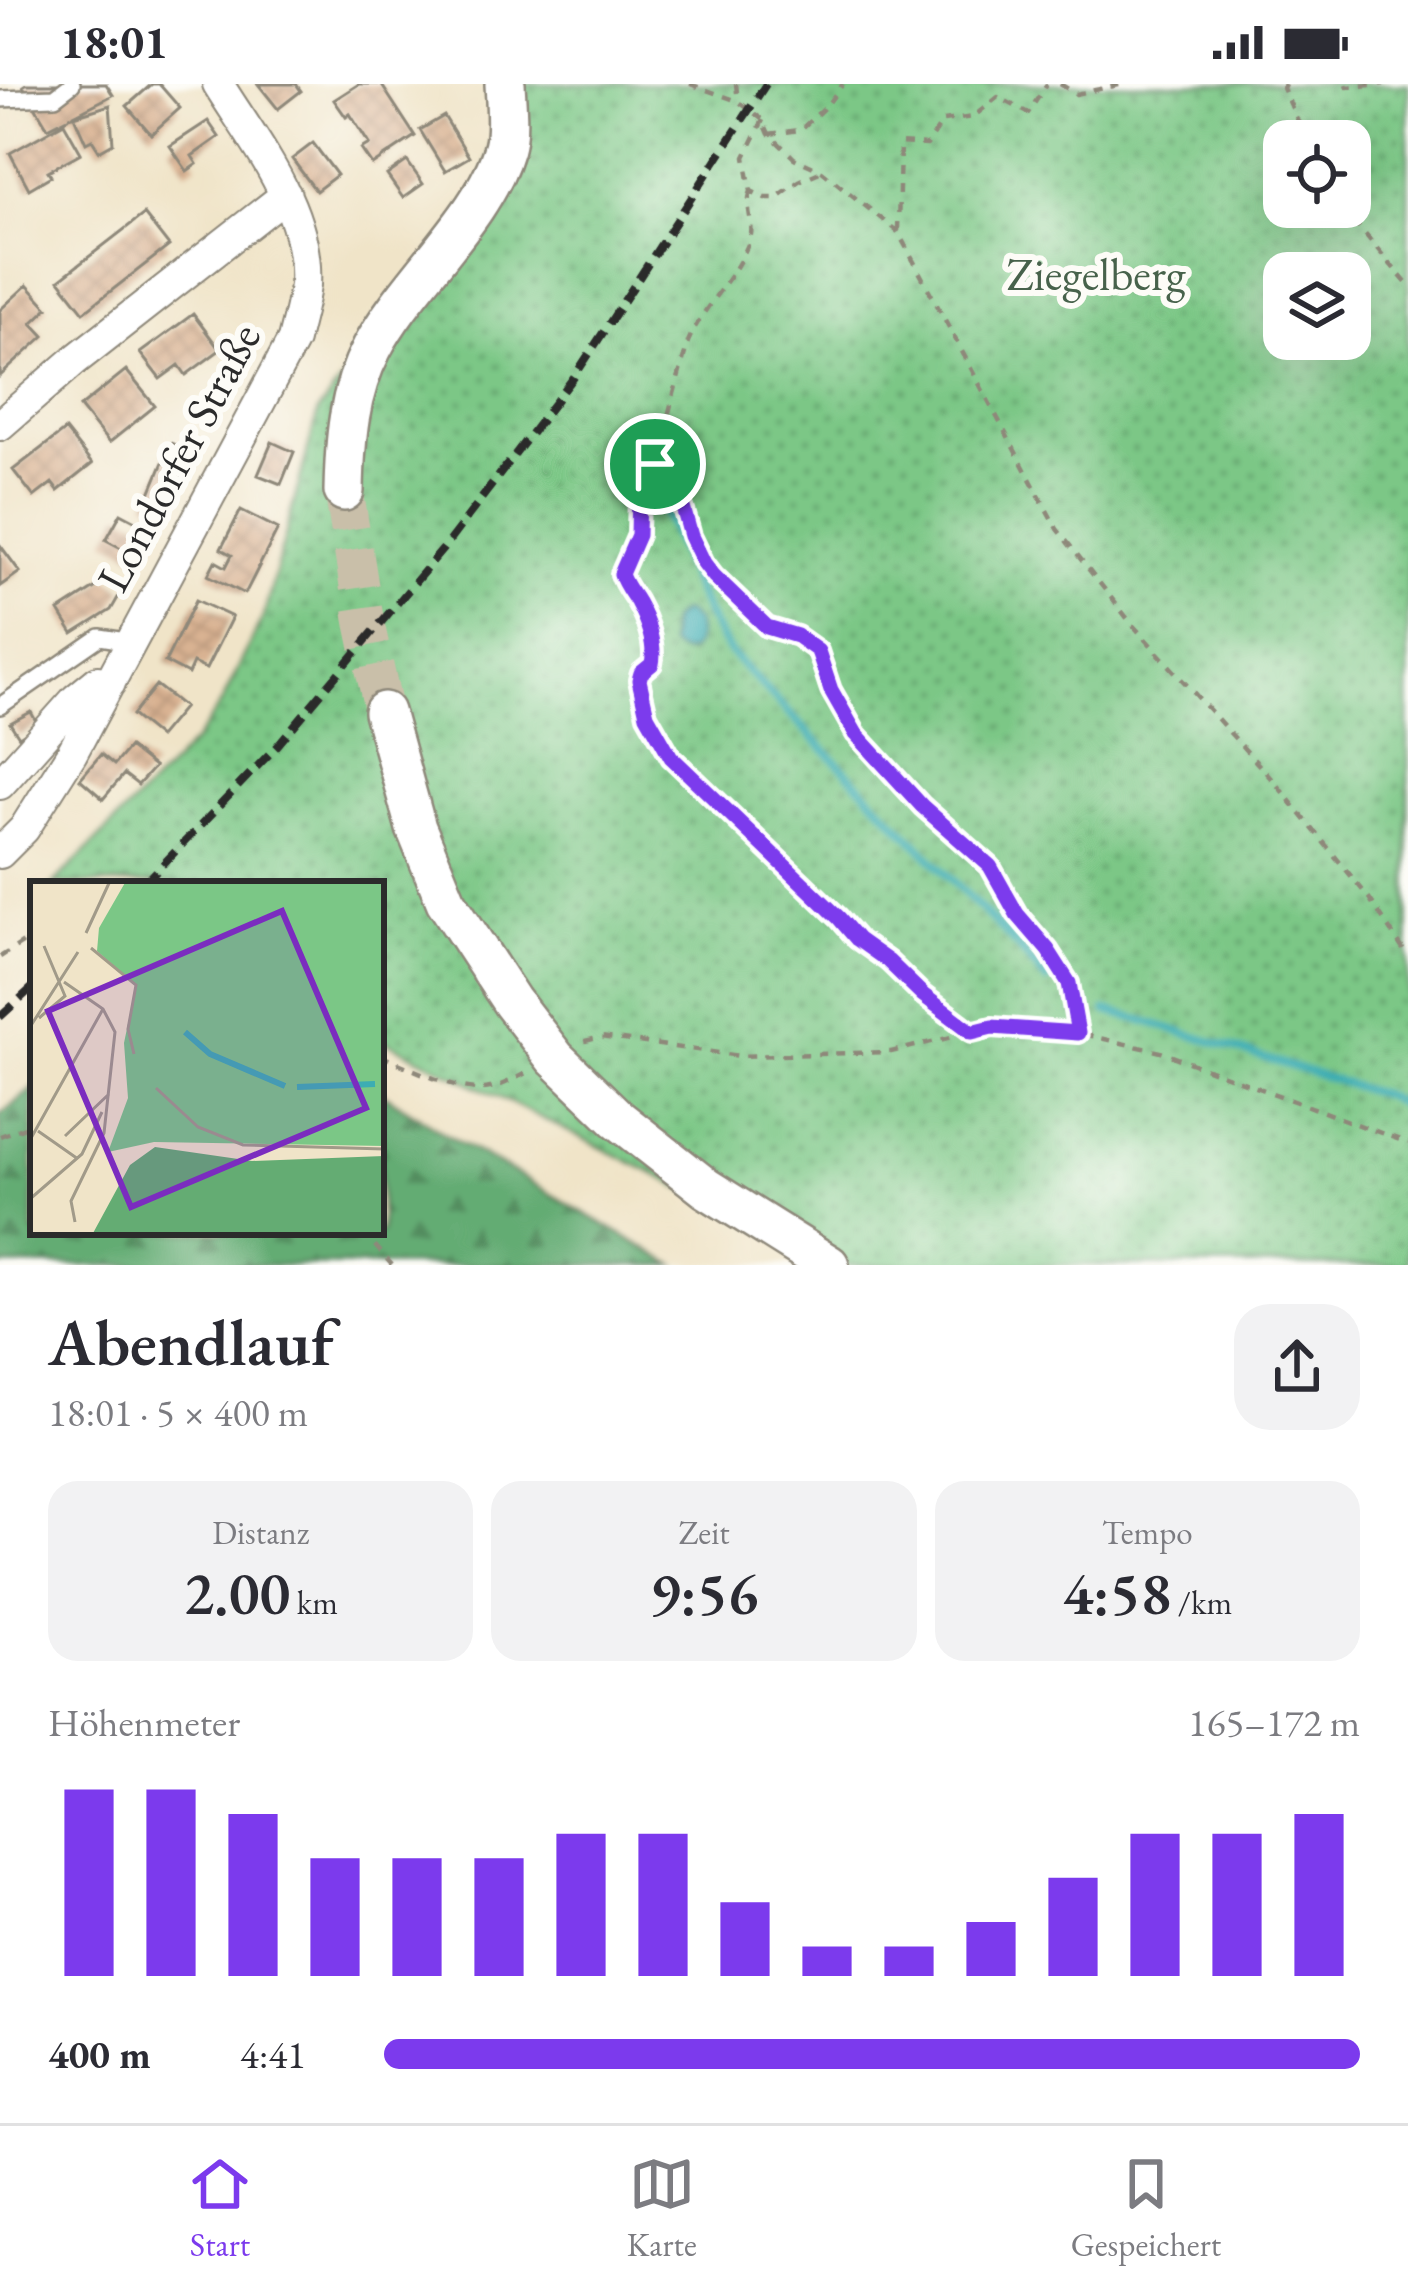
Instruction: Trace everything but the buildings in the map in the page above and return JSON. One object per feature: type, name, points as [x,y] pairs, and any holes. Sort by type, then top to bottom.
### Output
[{"type":"street","name":"Londorfer Straße","points":[[0,853],[23,829],[72,753],[293,340],[305,284],[302,242],[286,195],[218,84]]},
{"type":"street","points":[[344,491],[345,434],[371,350],[408,292],[480,199],[505,146],[505,84]]},
{"type":"street","points":[[0,424],[286,195]]},
{"type":"street","points":[[0,784],[76,699],[98,681],[110,683]]},
{"type":"street","points":[[384,712],[416,829],[446,901],[512,1003],[555,1058],[618,1119],[706,1188],[829,1265]]},
{"type":"lane","points":[[0,99],[55,97],[72,84]]},
{"type":"lane","points":[[0,706],[100,637],[132,642]]},
{"type":"path","points":[[690,84],[739,101],[763,120],[769,134],[794,158],[822,171],[898,232],[1058,529],[1131,622],[1291,801],[1369,898],[1408,957]]},
{"type":"path","points":[[736,84],[739,101]]},
{"type":"path","points":[[769,134],[800,130],[843,84]]},
{"type":"path","points":[[898,232],[900,142],[927,145],[943,121],[973,117],[998,97],[1028,113],[1047,84]]},
{"type":"path","points":[[1060,84],[1076,94],[1124,84]]},
{"type":"path","points":[[1285,84],[1297,120]]},
{"type":"path","points":[[1346,84],[1384,84]]},
{"type":"path","points":[[763,120],[745,157],[752,191],[747,206],[752,234],[728,281],[693,329],[655,464],[639,494],[638,535],[621,574],[655,653],[639,680],[653,729],[671,757],[857,939],[972,1032]]},
{"type":"path","points":[[752,191],[776,198],[822,171]]},
{"type":"path","points":[[1360,228],[1408,285]]},
{"type":"path","points":[[655,464],[675,479],[691,536],[714,576],[767,627],[797,636],[818,651],[831,690],[856,734],[922,806],[990,866],[1017,914],[1069,983],[1078,1033]]},
{"type":"path","points":[[0,957],[30,938]]},
{"type":"path","points":[[384,1057],[462,1087],[484,1089],[503,1085],[582,1042],[601,1037],[740,1056],[891,1052],[992,1027],[1078,1033],[1161,1052],[1408,1143]]},
{"type":"path","points":[[0,1136],[30,1125]]},
{"type":"path","points":[[366,1235],[392,1265]]},
{"type":"green space","name":"Ziegelberg","points":[[505,84],[1408,84],[1408,1265],[839,1265],[384,1040],[384,881],[57,881],[195,741],[222,702],[264,615],[318,412],[480,199]]},
{"type":"green space","points":[[30,1090],[30,1235],[384,1235],[384,1094],[675,1265],[0,1265],[0,1115]]},
{"type":"water","points":[[686,612],[696,622],[698,638],[693,649],[683,653],[669,645],[671,621]]},
{"type":"waterway","points":[[654,489],[698,595],[732,655],[1047,981]]},
{"type":"waterway","points":[[1106,1011],[1385,1096],[1408,1108]]},
{"type":"tunnel","points":[[344,491],[384,712]]},
{"type":"railway","points":[[147,881],[276,747],[443,549],[574,377],[766,84]]},
{"type":"railway","points":[[0,1017],[30,990]]},
{"type":"route","points":[[655,464],[675,479],[691,536],[714,576],[767,627],[797,636],[818,651],[831,690],[856,734],[922,806],[990,866],[1017,914],[1069,983],[1078,1033],[992,1027],[972,1032],[857,939],[671,757],[647,715],[639,680],[654,660],[650,633],[621,574],[638,535],[639,494],[655,464]]}]
